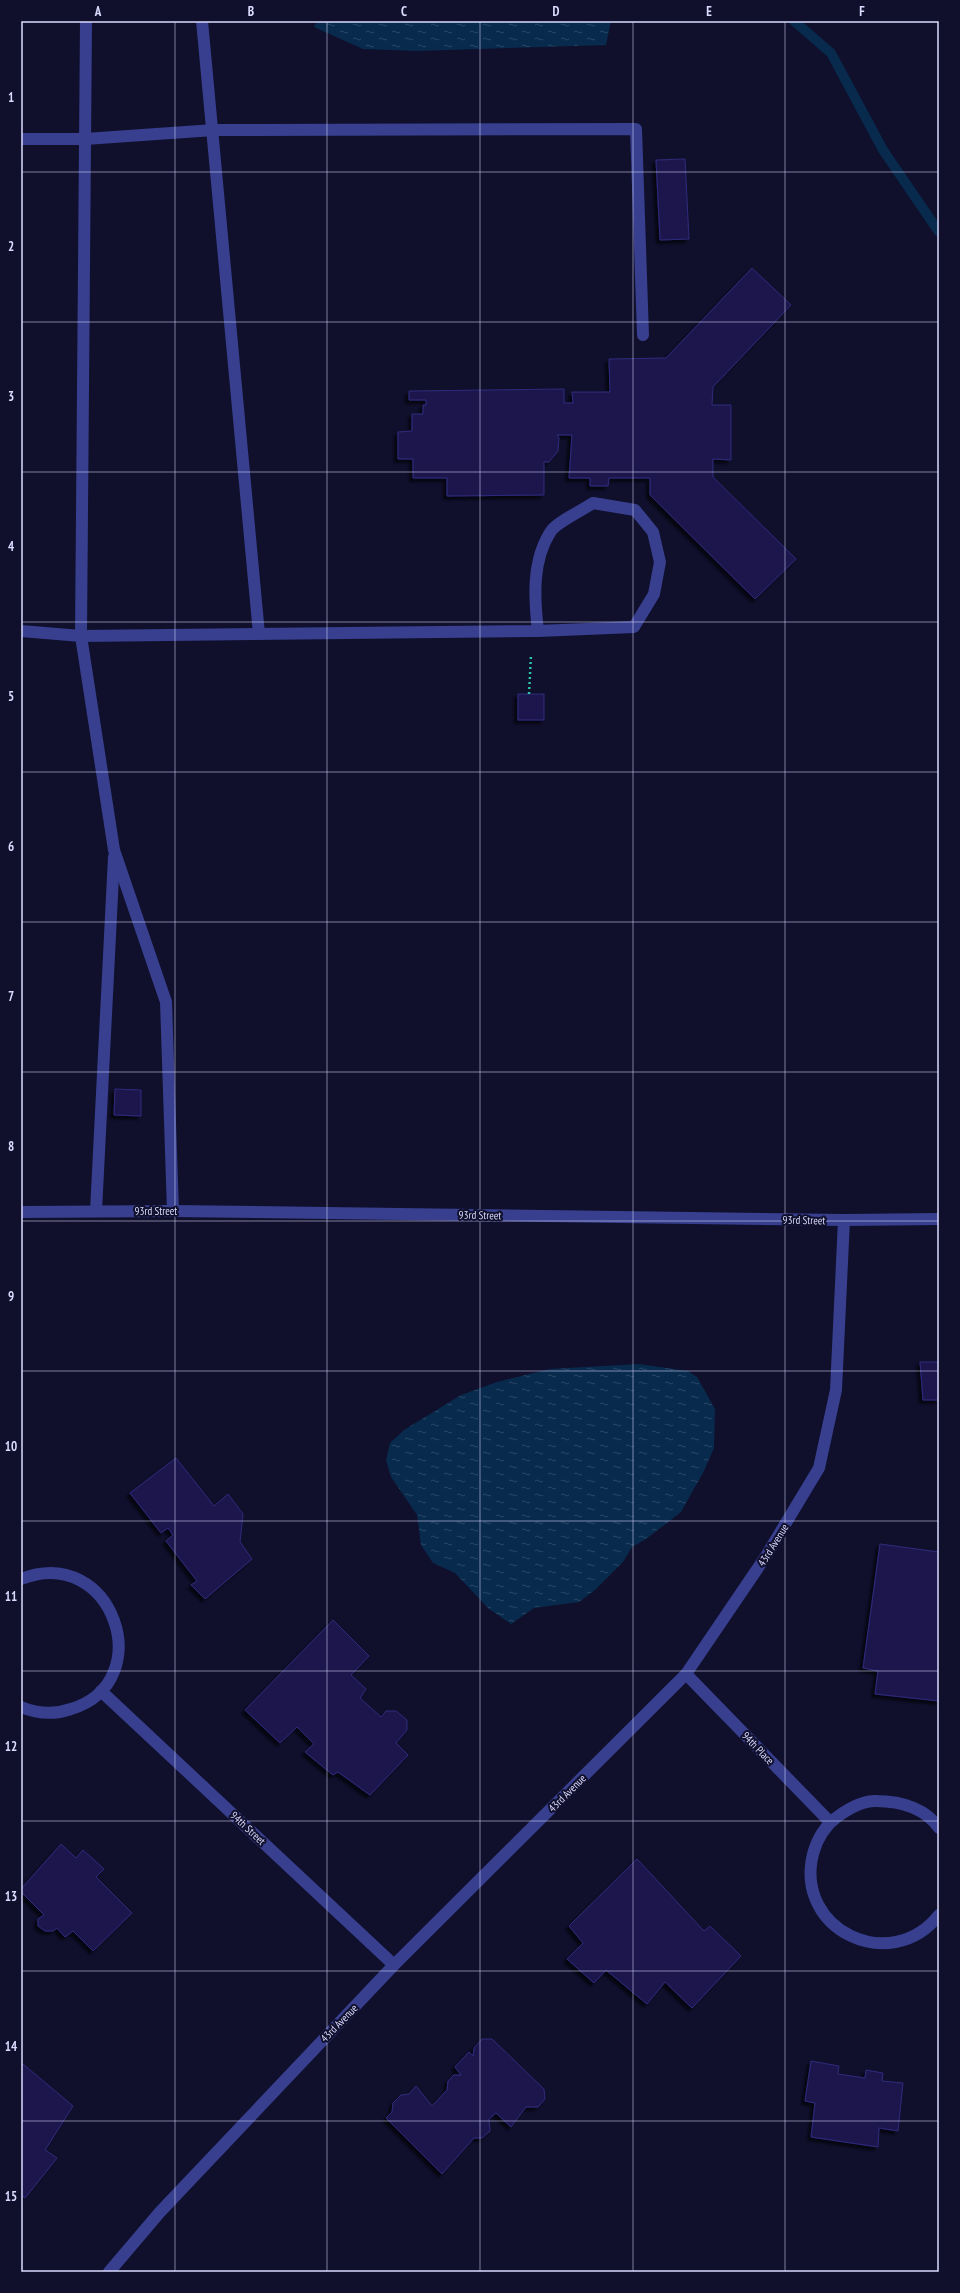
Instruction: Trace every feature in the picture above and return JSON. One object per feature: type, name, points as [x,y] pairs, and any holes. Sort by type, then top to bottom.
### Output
[{"type":"street","points":[[86,21],[81,636],[114,850],[166,1002],[173,1211]]},
{"type":"street","points":[[202,21],[214,130],[259,634]]},
{"type":"street","points":[[21,139],[85,139],[214,130],[636,129],[643,335]]},
{"type":"street","points":[[21,631],[81,636],[535,631],[634,627],[654,594],[660,562],[653,532],[635,510],[593,503],[552,530],[536,568],[535,631]]},
{"type":"street","points":[[96,1211],[114,850]]},
{"type":"street","name":"93rd Street","points":[[21,1212],[173,1211],[844,1220],[939,1219]]},
{"type":"street","name":"43rd Avenue","points":[[109,2272],[160,2212],[394,1965],[686,1674],[766,1556],[819,1468],[836,1390],[844,1220]]},
{"type":"street","points":[[21,1579],[33,1574],[55,1573],[77,1578],[96,1590],[110,1607],[118,1629],[119,1651],[113,1672],[101,1691],[81,1706],[58,1713],[34,1712],[21,1707]]},
{"type":"street","name":"94th Place","points":[[686,1674],[830,1822]]},
{"type":"street","name":"94th Street","points":[[101,1691],[394,1965]]},
{"type":"street","points":[[939,1828],[934,1822],[916,1808],[893,1801],[870,1801],[848,1808],[830,1822],[816,1842],[810,1866],[812,1891],[823,1913],[840,1930],[862,1941],[886,1944],[910,1939],[931,1925],[939,1915]]},
{"type":"path","points":[[529,694],[535,631]]},
{"type":"water","points":[[317,21],[611,21],[606,45],[417,51],[363,49],[314,27]]},
{"type":"water","points":[[639,1364],[688,1371],[697,1377],[715,1409],[714,1448],[704,1471],[681,1512],[646,1539],[632,1547],[623,1562],[595,1590],[579,1602],[534,1608],[511,1624],[489,1609],[455,1573],[433,1563],[421,1545],[417,1515],[391,1477],[386,1460],[390,1443],[404,1430],[461,1395],[497,1382],[550,1369]]},
{"type":"building","points":[[685,159],[689,239],[660,240],[656,160]]},
{"type":"building","points":[[752,268],[791,305],[713,387],[712,405],[731,405],[731,460],[713,459],[713,477],[796,559],[755,599],[650,495],[650,478],[609,478],[608,486],[590,486],[590,478],[569,478],[572,435],[557,435],[559,438],[558,451],[549,462],[544,462],[544,495],[447,496],[447,478],[413,478],[413,459],[398,459],[398,432],[412,431],[412,414],[423,414],[423,405],[426,405],[426,400],[409,400],[409,391],[564,389],[564,403],[573,403],[572,392],[610,392],[609,359],[666,358]]},
{"type":"building","points":[[518,694],[544,694],[544,720],[518,720]]},
{"type":"building","points":[[115,1089],[141,1090],[141,1116],[114,1115]]},
{"type":"building","points":[[920,1362],[939,1362],[939,1400],[923,1400]]},
{"type":"building","points":[[176,1458],[214,1506],[228,1494],[243,1514],[240,1542],[252,1559],[205,1599],[191,1585],[197,1581],[166,1541],[173,1535],[168,1528],[161,1533],[130,1493]]},
{"type":"building","points":[[880,1544],[939,1552],[939,1701],[875,1694],[878,1671],[863,1668]]},
{"type":"building","points":[[333,1620],[369,1656],[351,1675],[366,1689],[360,1698],[381,1717],[386,1711],[396,1711],[407,1720],[407,1730],[396,1743],[408,1755],[370,1795],[338,1772],[333,1775],[305,1752],[314,1744],[297,1727],[280,1743],[245,1710]]},
{"type":"building","points":[[61,1844],[76,1858],[83,1850],[104,1869],[96,1877],[132,1913],[93,1951],[73,1931],[65,1937],[57,1928],[53,1931],[45,1931],[38,1926],[38,1919],[44,1915],[21,1892],[21,1889]]},
{"type":"building","points":[[637,1859],[704,1931],[710,1926],[741,1956],[692,2008],[665,1982],[647,2004],[606,1970],[594,1983],[567,1959],[583,1943],[569,1926]]},
{"type":"building","points":[[482,2039],[492,2039],[544,2089],[545,2099],[538,2107],[526,2107],[511,2127],[496,2113],[489,2119],[490,2131],[482,2138],[474,2138],[442,2174],[386,2118],[392,2112],[393,2103],[401,2095],[409,2094],[416,2086],[432,2106],[447,2090],[448,2081],[454,2075],[461,2075],[455,2067],[469,2052],[473,2056],[474,2048]]},
{"type":"building","points":[[811,2061],[839,2066],[838,2074],[865,2078],[866,2070],[883,2073],[882,2081],[903,2083],[898,2131],[879,2128],[878,2147],[811,2137],[815,2103],[805,2101]]},
{"type":"building","points":[[23,2064],[73,2106],[45,2150],[57,2158],[25,2198],[21,2195],[21,2066]]},
{"type":"waterway","points":[[794,21],[831,53],[883,150],[939,232]]}]
